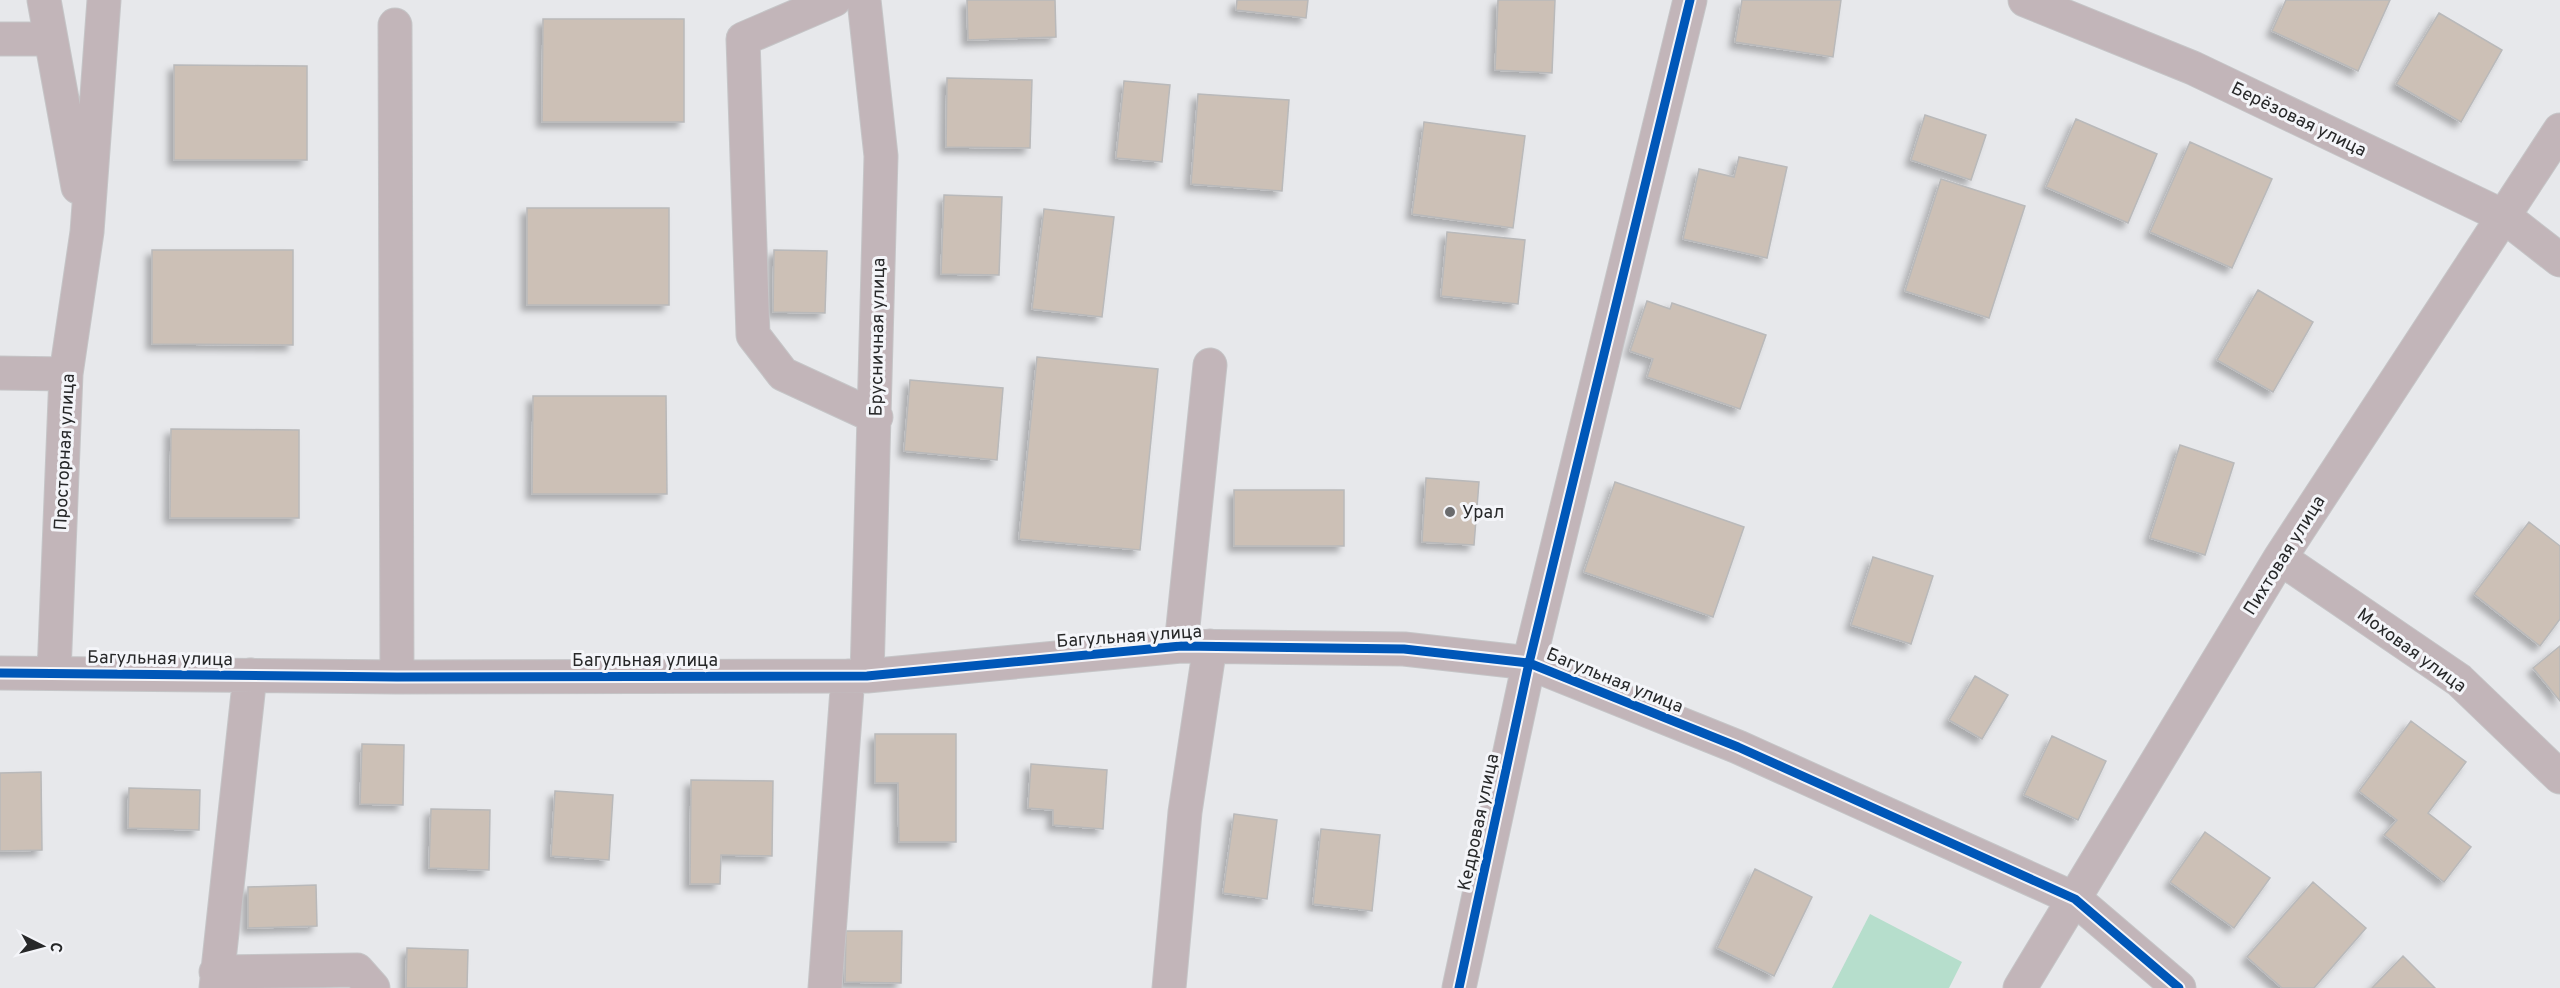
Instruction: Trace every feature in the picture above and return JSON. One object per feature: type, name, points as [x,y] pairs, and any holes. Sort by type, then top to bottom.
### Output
[{"type":"street","name":"Просторная улица","points":[[44,0],[87,232]]},
{"type":"street","name":"Просторная улица","points":[[54,674],[66,374],[87,232],[104,0]]},
{"type":"street","points":[[834,0],[743,39],[753,335],[783,374],[876,417]]},
{"type":"street","name":"Брусничная улица","points":[[825,988],[857,676],[876,417],[881,156],[864,0]]},
{"type":"street","name":"Кедровая улица","points":[[1459,988],[1529,663],[1690,0]]},
{"type":"street","name":"Берёзовая улица","points":[[2025,0],[2193,68],[2505,217],[2560,260]]},
{"type":"street","points":[[395,24],[397,677]]},
{"type":"street","points":[[0,39],[50,39]]},
{"type":"street","name":"Пихтовая улица","points":[[2020,988],[2280,558],[2560,130]]},
{"type":"street","points":[[1169,988],[1185,812],[1196,646],[1210,365]]},
{"type":"street","points":[[0,373],[66,374]]},
{"type":"street","name":"Моховая улица","points":[[2280,558],[2458,680],[2560,777]]},
{"type":"street","name":"Багульная улица","points":[[0,673],[397,677],[857,676],[1196,646],[1404,649],[1529,663],[1738,747],[2075,899],[2179,988]]},
{"type":"street","points":[[250,675],[216,980],[357,970],[373,988]]},
{"type":"green space","points":[[1870,914],[1962,962],[1949,988],[1832,988]]},
{"type":"building","points":[[967,0],[1055,0],[1056,37],[968,40]]},
{"type":"building","points":[[1237,0],[1308,0],[1306,18],[1236,10]]},
{"type":"building","points":[[1498,0],[1555,0],[1552,73],[1495,70]]},
{"type":"building","points":[[1742,0],[1841,0],[1833,57],[1735,42]]},
{"type":"building","points":[[2286,0],[2390,0],[2358,71],[2272,31]]},
{"type":"building","points":[[2439,13],[2502,50],[2461,122],[2396,84]]},
{"type":"building","points":[[543,19],[684,19],[684,122],[542,122]]},
{"type":"building","points":[[174,65],[307,66],[307,160],[174,160]]},
{"type":"building","points":[[947,78],[1032,80],[1030,148],[946,147]]},
{"type":"building","points":[[1124,81],[1170,85],[1162,162],[1116,158]]},
{"type":"building","points":[[1198,94],[1289,100],[1282,191],[1191,184]]},
{"type":"building","points":[[1925,115],[1986,135],[1971,180],[1911,160]]},
{"type":"building","points":[[2076,119],[2157,154],[2128,223],[2046,187]]},
{"type":"building","points":[[1424,122],[1525,136],[1513,228],[1412,214]]},
{"type":"building","points":[[2190,142],[2272,179],[2232,268],[2150,232]]},
{"type":"building","points":[[1739,157],[1787,167],[1767,258],[1683,239],[1699,169],[1734,177]]},
{"type":"building","points":[[1941,179],[2025,206],[1989,318],[1905,291]]},
{"type":"building","points":[[944,195],[1002,197],[999,275],[941,274]]},
{"type":"building","points":[[527,208],[669,208],[669,305],[527,305]]},
{"type":"building","points":[[1044,209],[1114,217],[1102,317],[1032,309]]},
{"type":"building","points":[[1447,232],[1525,240],[1518,304],[1441,296]]},
{"type":"building","points":[[152,250],[293,250],[293,345],[152,344]]},
{"type":"building","points":[[774,250],[827,251],[825,313],[773,312]]},
{"type":"building","points":[[2258,290],[2313,322],[2273,392],[2217,360]]},
{"type":"building","points":[[1647,301],[1670,309],[1672,303],[1766,335],[1740,409],[1647,377],[1653,359],[1630,351]]},
{"type":"building","points":[[1037,357],[1158,369],[1140,550],[1019,539]]},
{"type":"building","points":[[910,380],[1003,388],[997,460],[904,451]]},
{"type":"building","points":[[533,396],[666,396],[667,494],[532,494]]},
{"type":"building","points":[[171,429],[299,430],[299,518],[170,518]]},
{"type":"building","points":[[2180,445],[2234,463],[2205,555],[2150,538]]},
{"type":"building","name":"Урал","points":[[1426,478],[1479,482],[1474,545],[1422,542]]},
{"type":"building","points":[[1615,482],[1744,527],[1713,617],[1584,572]]},
{"type":"building","points":[[1234,490],[1344,490],[1344,546],[1234,546]]},
{"type":"building","points":[[2529,522],[2560,546],[2560,619],[2540,646],[2474,594]]},
{"type":"building","points":[[1873,557],[1933,576],[1911,644],[1851,625]]},
{"type":"building","points":[[2560,646],[2560,701],[2533,668]]},
{"type":"building","points":[[1975,676],[2008,695],[1982,739],[1949,720]]},
{"type":"building","points":[[2411,721],[2466,762],[2428,813],[2471,847],[2444,882],[2384,835],[2397,820],[2359,791]]},
{"type":"building","points":[[875,734],[956,734],[956,842],[899,842],[898,783],[875,783]]},
{"type":"building","points":[[2052,736],[2106,761],[2078,820],[2024,795]]},
{"type":"building","points":[[362,744],[404,745],[403,805],[360,804]]},
{"type":"building","points":[[1031,764],[1107,770],[1103,829],[1053,825],[1053,810],[1028,808]]},
{"type":"building","points":[[41,772],[42,850],[0,851],[0,773]]},
{"type":"building","points":[[691,780],[773,781],[772,856],[721,855],[720,884],[690,884]]},
{"type":"building","points":[[129,788],[200,790],[199,830],[128,828]]},
{"type":"building","points":[[555,791],[613,795],[609,860],[551,856]]},
{"type":"building","points":[[431,809],[490,810],[489,870],[429,868]]},
{"type":"building","points":[[1234,814],[1277,820],[1267,899],[1223,893]]},
{"type":"building","points":[[1321,829],[1380,835],[1372,911],[1313,904]]},
{"type":"building","points":[[2205,832],[2270,878],[2234,928],[2170,882]]},
{"type":"building","points":[[1755,869],[1812,897],[1774,976],[1717,948]]},
{"type":"building","points":[[2313,882],[2366,928],[2314,988],[2282,988],[2247,957]]},
{"type":"building","points":[[316,885],[317,926],[248,928],[248,887]]},
{"type":"building","points":[[846,931],[902,931],[901,983],[845,982]]},
{"type":"building","points":[[407,948],[468,950],[467,988],[406,988]]},
{"type":"building","points":[[2403,956],[2435,988],[2372,988]]},
{"type":"cycle path","points":[[1459,988],[1529,663],[1690,0]]},
{"type":"cycle path","points":[[0,673],[397,677],[867,676],[1181,646],[1404,649],[1529,663],[1738,747],[2075,899],[2179,988]]},
{"type":"place","name":"Урал","points":[[1450,512]]}]
